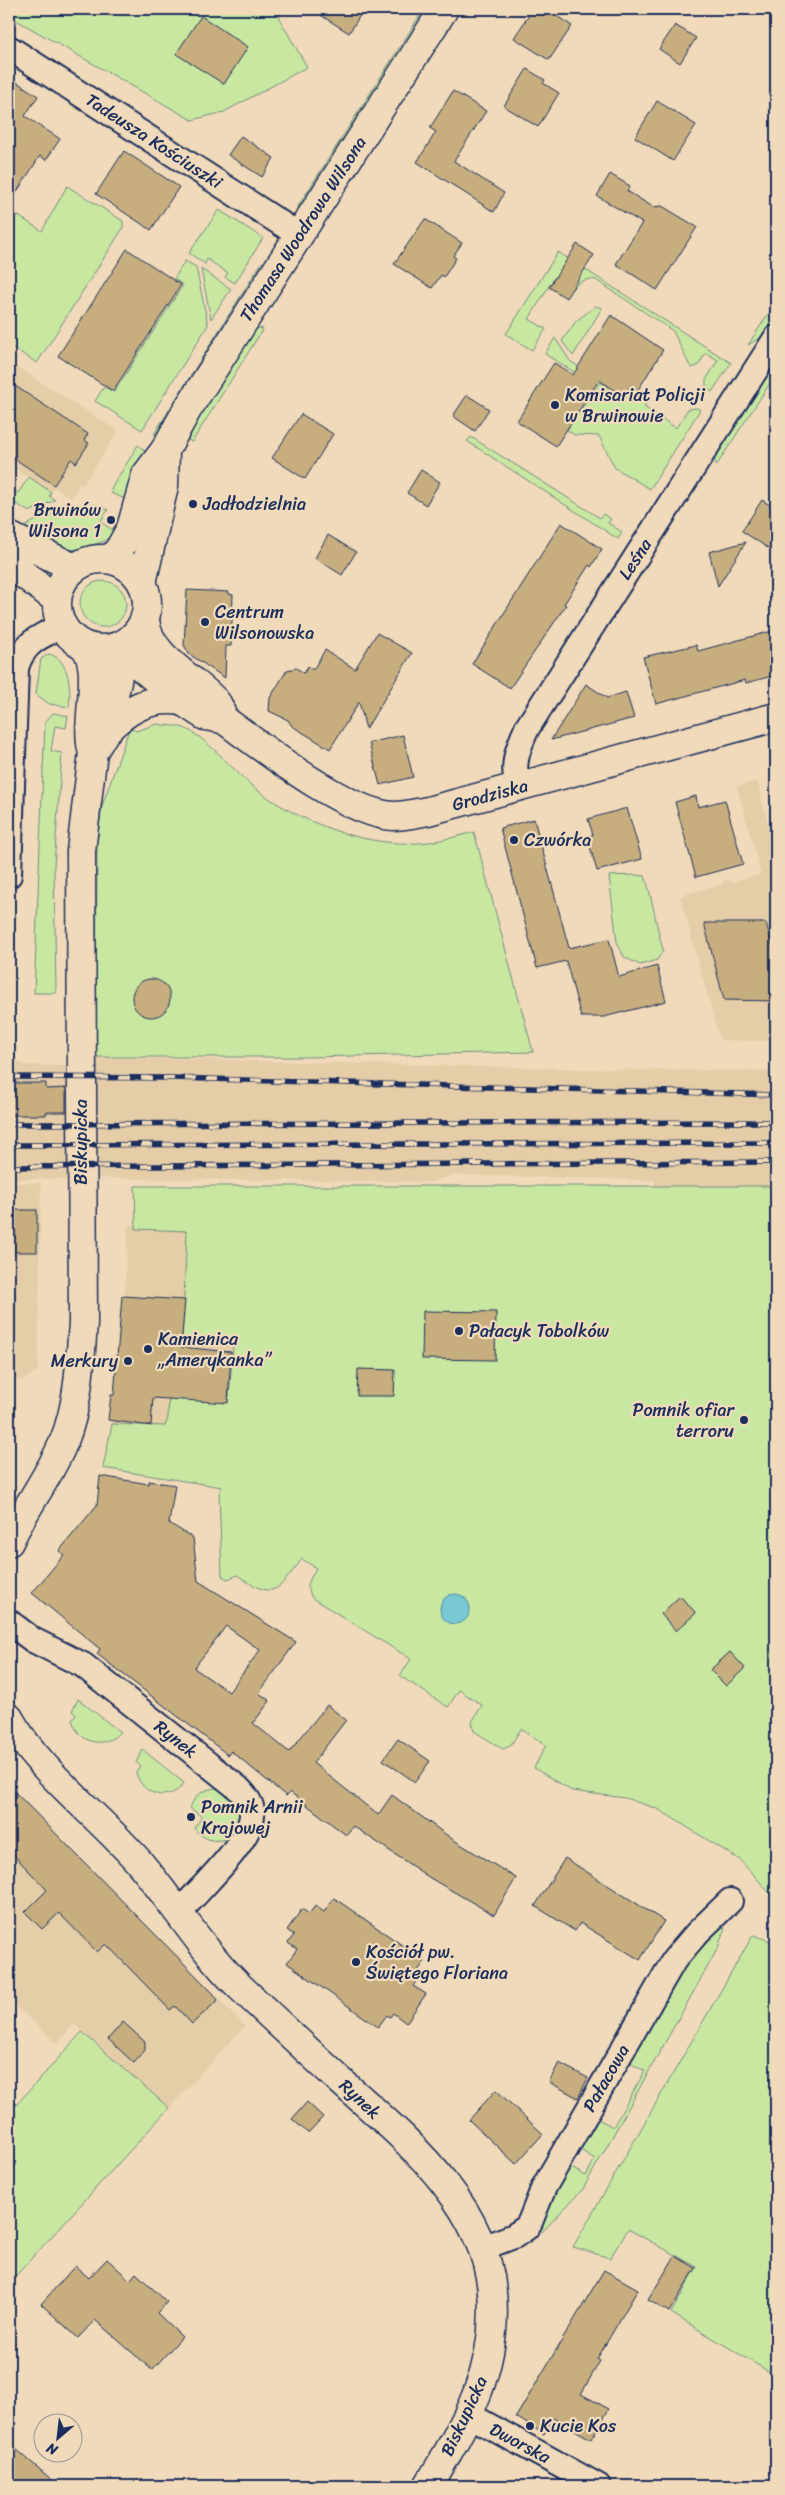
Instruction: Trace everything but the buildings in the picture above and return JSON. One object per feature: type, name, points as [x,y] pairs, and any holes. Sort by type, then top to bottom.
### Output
[{"type":"main road","name":"Thomasa Woodrowa Wilsona","points":[[111,559],[120,548],[131,528],[146,475],[165,450],[187,410],[444,9]]},
{"type":"main road","name":"Thomasa Woodrowa Wilsona","points":[[142,583],[162,500],[165,450]]},
{"type":"main road","points":[[9,536],[74,568]]},
{"type":"main road","points":[[9,563],[59,613],[75,641],[84,646],[101,649],[117,647],[134,637],[145,620],[147,602],[142,583],[129,568],[111,559],[91,560],[74,568],[62,582],[59,613]]},
{"type":"main road","name":"Grodziska","points":[[145,620],[150,638],[165,656],[217,703],[223,719]]},
{"type":"main road","name":"Biskupicka","points":[[84,646],[93,669],[89,737],[99,742]]},
{"type":"main road","name":"Grodziska","points":[[117,647],[182,701],[205,716],[223,719],[340,799],[362,809],[393,816],[419,812],[518,787],[776,717]]},
{"type":"main road","name":"Biskupicka","points":[[12,1524],[64,1440],[74,1406],[80,1372],[83,1323],[81,850],[99,742],[118,675],[117,647]]},
{"type":"main road","points":[[99,742],[128,711],[144,703],[167,698],[182,701]]},
{"type":"main road","name":"Rynek","points":[[9,1718],[20,1736],[50,1770],[139,1862],[208,1954],[428,2164],[462,2208],[482,2248],[492,2290],[493,2313]]},
{"type":"main road","name":"Biskupicka","points":[[428,2486],[469,2415],[484,2378],[491,2349],[493,2313]]},
{"type":"street","name":"Tadeusza Kościuszki","points":[[9,48],[299,235]]},
{"type":"street","name":"Leśna","points":[[518,787],[514,773],[515,760],[527,728],[776,338]]},
{"type":"street","points":[[9,875],[16,668],[22,652],[59,613]]},
{"type":"street","name":"Rynek","points":[[9,1622],[33,1640],[82,1665],[238,1788],[249,1802],[252,1813],[246,1833],[219,1869],[178,1914]]},
{"type":"street","name":"Pałacowa","points":[[482,2248],[514,2236],[528,2225],[544,2187],[674,1960],[697,1933],[730,1901]]},
{"type":"street","name":"Dworska","points":[[469,2415],[598,2486]]},
{"type":"shaded area","points":[[9,362],[118,431],[83,485],[80,483],[71,498],[54,487],[51,492],[9,465]]},
{"type":"shaded area","points":[[757,781],[776,854],[776,1041],[720,1040],[680,896],[723,884],[723,881],[730,880],[731,882],[761,874],[737,786]]},
{"type":"shaded area","points":[[9,1056],[25,1065],[67,1066],[68,1179],[9,1179]]},
{"type":"shaded area","points":[[96,1057],[579,1069],[776,1071],[776,1186],[655,1186],[655,1180],[451,1175],[432,1182],[97,1178]]},
{"type":"shaded area","points":[[9,1183],[41,1183],[38,1370],[23,1380],[9,1379]]},
{"type":"shaded area","points":[[136,1225],[136,1229],[187,1230],[182,1342],[233,1346],[229,1397],[169,1392],[168,1418],[165,1426],[112,1424],[114,1388],[117,1388],[125,1289],[128,1226]]},
{"type":"shaded area","points":[[9,1786],[245,2026],[169,2108],[74,2024],[57,2043],[9,2000],[9,1932],[14,1927],[9,1922]]},
{"type":"green space","points":[[9,9],[279,9],[280,20],[307,67],[224,112],[192,120],[9,16]]},
{"type":"green space","points":[[424,9],[429,9],[303,206],[295,211]]},
{"type":"green space","points":[[67,186],[123,221],[123,228],[37,363],[9,345],[9,210],[42,231]]},
{"type":"green space","points":[[219,210],[263,238],[235,283],[225,277],[228,273],[207,259],[205,264],[189,253]]},
{"type":"green space","points":[[558,252],[731,363],[712,392],[706,387],[706,380],[718,360],[706,353],[698,366],[691,368],[673,331],[596,280],[589,279],[583,281],[572,289],[554,278],[529,319],[546,329],[532,350],[506,334]]},
{"type":"green space","points":[[185,261],[196,267],[208,325],[142,430],[95,401],[104,387],[114,392],[183,285],[174,279]]},
{"type":"green space","points":[[262,262],[265,264],[156,434],[154,434]]},
{"type":"green space","points":[[201,269],[231,289],[211,319]]},
{"type":"green space","points":[[776,302],[776,319],[763,340],[760,338],[748,345]]},
{"type":"green space","points":[[596,306],[602,308],[573,356],[562,341],[576,321]]},
{"type":"green space","points":[[254,329],[263,329],[192,442],[187,439],[200,413]]},
{"type":"green space","points":[[555,338],[570,361],[584,370],[580,376],[545,354]]},
{"type":"green space","points":[[776,358],[776,374],[716,466],[714,456]]},
{"type":"green space","points":[[600,382],[626,398],[632,388],[649,399],[644,407],[676,428],[688,409],[697,408],[700,410],[650,489],[615,468],[599,436],[575,435],[567,430]]},
{"type":"green space","points":[[471,437],[600,518],[603,514],[611,519],[608,523],[622,532],[618,539],[467,441]]},
{"type":"green space","points":[[138,445],[146,452],[136,476],[130,501],[111,493],[112,487]]},
{"type":"green space","points":[[29,477],[51,492],[49,496],[55,500],[29,512],[9,499],[9,488],[18,493]]},
{"type":"green space","points":[[84,505],[95,505],[108,510],[100,522],[113,530],[123,517],[116,533],[102,542],[80,549],[66,550],[21,532],[32,522],[41,518]]},
{"type":"green space","points":[[103,581],[116,585],[122,591],[126,604],[122,617],[116,623],[103,627],[90,623],[84,617],[80,604],[84,591],[90,585]]},
{"type":"green space","points":[[49,654],[56,657],[65,668],[70,692],[69,707],[49,704],[36,694],[41,659]]},
{"type":"green space","points":[[53,713],[68,716],[66,728],[55,726],[51,751],[62,753],[54,866],[56,993],[34,993],[45,722]]},
{"type":"green space","points":[[157,724],[181,727],[192,732],[210,746],[251,785],[269,798],[290,811],[335,830],[383,842],[406,843],[429,842],[474,832],[533,1052],[306,1057],[96,1057],[97,842],[102,806],[130,727],[136,731]]},
{"type":"green space","points":[[609,876],[645,876],[663,950],[657,960],[640,965],[624,957],[617,942]]},
{"type":"green space","points":[[135,1186],[776,1186],[776,1900],[740,1860],[658,1809],[625,1798],[572,1791],[534,1768],[546,1745],[521,1729],[510,1746],[503,1749],[474,1731],[472,1722],[482,1705],[459,1690],[448,1707],[400,1676],[411,1659],[312,1598],[307,1585],[316,1568],[302,1559],[286,1579],[274,1589],[260,1588],[237,1575],[228,1579],[222,1576],[219,1493],[222,1487],[103,1468],[112,1424],[165,1426],[168,1418],[169,1392],[229,1397],[233,1346],[182,1342],[187,1231],[136,1229]]},
{"type":"green space","points":[[78,1699],[120,1732],[106,1741],[99,1742],[86,1739],[75,1728],[72,1720],[76,1715],[72,1711]]},
{"type":"green space","points":[[143,1750],[184,1783],[178,1790],[164,1795],[150,1791],[144,1786],[136,1772],[140,1766],[136,1762]]},
{"type":"green space","points":[[209,1789],[224,1789],[243,1812],[232,1836],[221,1840],[211,1840],[202,1836],[194,1828],[202,1817],[190,1808],[201,1793]]},
{"type":"green space","points":[[725,1927],[718,1948],[583,2189],[542,2232],[538,2229],[567,2169],[571,2168],[586,2176],[595,2159],[582,2151],[580,2146],[594,2121],[600,2120],[613,2127],[645,2071],[632,2064],[630,2058],[660,2005],[686,1963],[700,1946],[713,1933]]},
{"type":"green space","points":[[753,1935],[776,1943],[776,2376],[671,2313],[697,2267],[628,2229],[610,2258],[573,2247]]},
{"type":"green space","points":[[82,2032],[169,2108],[9,2283],[9,2149],[16,2140],[9,2133],[9,2113]]},
{"type":"water","points":[[455,1594],[466,1598],[470,1609],[466,1620],[455,1624],[444,1620],[440,1609],[444,1598]]},
{"type":"railway","points":[[9,1077],[172,1078],[776,1095]]},
{"type":"railway","points":[[9,1124],[776,1122]]},
{"type":"railway","points":[[9,1145],[776,1143]]},
{"type":"railway","points":[[9,1167],[776,1162]]},
{"type":"place","name":"Komisariat Policji w Brwinowie","points":[[555,405]]},
{"type":"place","name":"Jadłodzielnia","points":[[193,504]]},
{"type":"place","name":"Brwinów Wilsona 1","points":[[111,520]]},
{"type":"place","name":"Centrum Wilsonowska","points":[[205,622]]},
{"type":"place","name":"Czwórka","points":[[514,840]]},
{"type":"place","name":"Pałacyk Tobolków","points":[[459,1331]]},
{"type":"place","name":"Kamienica „Amerykanka”","points":[[148,1349]]},
{"type":"place","name":"Merkury","points":[[128,1361]]},
{"type":"place","name":"Pomnik ofiar terroru","points":[[744,1420]]},
{"type":"place","name":"Pomnik Arnii Krajowej","points":[[191,1817]]},
{"type":"place","name":"Kościół pw. Świętego Floriana","points":[[356,1962]]},
{"type":"place","name":"Kucie Kos","points":[[530,2426]]}]
